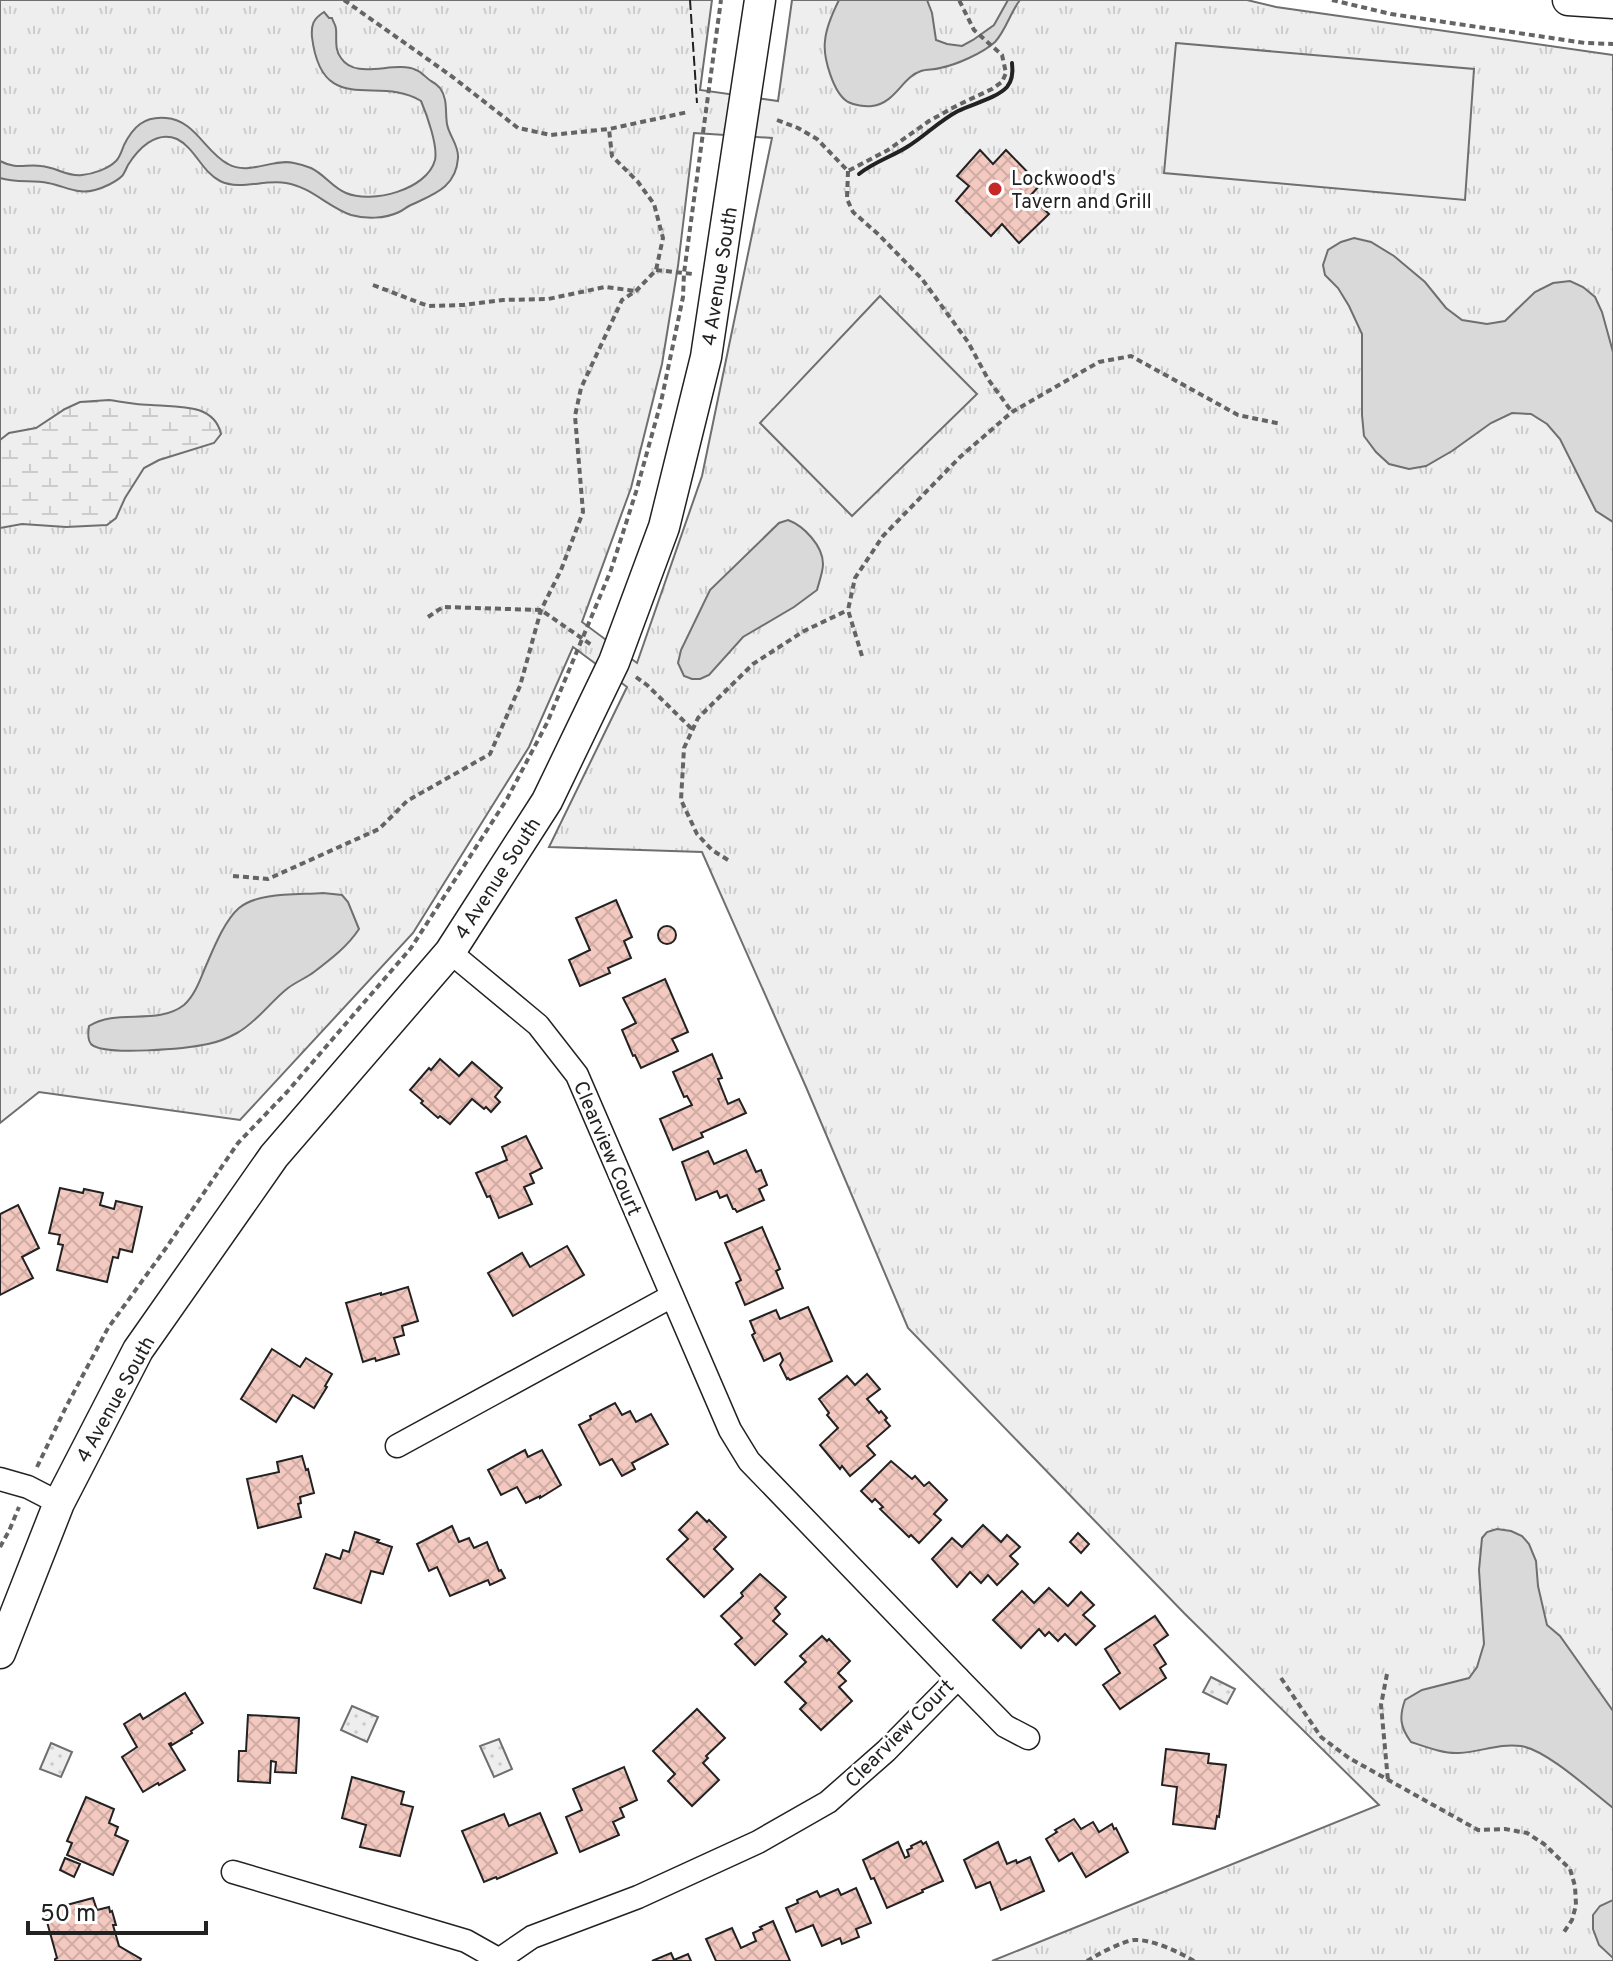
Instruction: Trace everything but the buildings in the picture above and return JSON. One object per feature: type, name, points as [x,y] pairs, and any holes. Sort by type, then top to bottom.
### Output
[{"type":"street","name":"4 Avenue South","points":[[0,1653],[59,1503],[138,1350],[274,1156],[450,952],[547,801],[614,662],[664,527],[706,357],[760,0]]},
{"type":"street","points":[[1568,0],[1613,3]]},
{"type":"street","name":"Clearview Court","points":[[233,1872],[466,1941],[498,1960],[532,1937],[638,1897],[758,1842],[828,1802],[886,1751],[958,1678],[749,1461],[730,1430],[577,1075],[538,1025],[450,952]]},
{"type":"street","points":[[397,1446],[672,1296]]},
{"type":"street","points":[[0,1479],[28,1487],[59,1503]]},
{"type":"street","points":[[958,1678],[1005,1726],[1028,1738]]},
{"type":"path","points":[[344,0],[518,128],[551,135],[609,129],[688,112]]},
{"type":"path","points":[[0,1547],[66,1407],[108,1328],[238,1143],[287,1092],[411,948],[507,799],[547,723],[611,570],[661,402],[683,297],[721,0]]},
{"type":"path","points":[[848,171],[888,150],[929,121],[1002,82],[1006,73],[1002,55],[974,30],[959,0]]},
{"type":"path","points":[[1332,0],[1406,16],[1585,43],[1613,44]]},
{"type":"path","points":[[777,120],[817,139],[848,171],[847,199],[853,212],[922,279],[968,342],[988,379],[1012,412]]},
{"type":"path","points":[[233,876],[268,879],[379,829],[407,801],[490,754],[520,686],[541,610],[561,570],[583,512],[575,416],[581,388],[622,300],[636,291],[656,270],[663,238],[654,204],[638,182],[612,156],[609,129]]},
{"type":"path","points":[[656,270],[702,275],[719,281]]},
{"type":"path","points":[[373,285],[428,306],[548,299],[605,287],[636,291]]},
{"type":"path","points":[[862,656],[848,610],[855,578],[883,536],[960,457],[1012,412],[1099,362],[1131,356],[1238,415],[1281,424]]},
{"type":"path","points":[[428,617],[443,607],[541,610],[647,685],[693,730]]},
{"type":"path","points":[[728,860],[712,850],[697,834],[681,800],[684,748],[698,718],[753,664],[804,631],[848,610]]},
{"type":"path","points":[[1387,1674],[1381,1705],[1388,1781]]},
{"type":"path","points":[[1281,1678],[1321,1737],[1349,1758],[1478,1830],[1505,1829],[1527,1833],[1544,1844],[1570,1869],[1575,1886],[1576,1905],[1572,1920],[1562,1935]]},
{"type":"path","points":[[1087,1961],[1133,1940],[1157,1944],[1194,1961]]},
{"type":"green space","points":[[0,0],[712,0],[700,90],[778,101],[792,0],[1247,0],[1276,7],[1613,55],[1613,1961],[992,1961],[1379,1805],[1185,1614],[908,1328],[702,852],[549,847],[627,687],[573,647],[529,747],[413,933],[240,1120],[39,1092],[0,1123]],"holes":[[[694,133],[772,138],[702,476],[637,663],[582,622],[631,488],[662,364],[678,266]]]},
{"type":"green space","points":[[109,400],[203,412],[217,424],[221,434],[214,443],[159,460],[144,468],[116,518],[107,525],[66,527],[22,524],[0,528],[0,440],[9,433],[36,428],[80,402]]},
{"type":"green space","points":[[1211,1677],[1235,1689],[1227,1704],[1203,1692]]},
{"type":"green space","points":[[352,1706],[378,1717],[367,1742],[341,1730]]},
{"type":"green space","points":[[499,1739],[512,1769],[494,1777],[480,1746]]},
{"type":"green space","points":[[51,1743],[72,1752],[61,1777],[40,1769]]},
{"type":"shaded area","points":[[839,0],[927,0],[936,40],[962,46],[994,25],[1008,0],[1020,0],[999,37],[990,46],[954,64],[914,74],[887,100],[869,106],[848,102],[838,91],[827,65],[826,36]]},
{"type":"shaded area","points":[[324,12],[332,18],[336,28],[337,51],[348,65],[366,69],[398,67],[416,70],[443,92],[448,128],[458,158],[453,177],[441,190],[388,216],[357,216],[295,185],[278,182],[236,185],[220,181],[208,172],[189,148],[169,137],[155,139],[142,147],[122,176],[95,190],[77,191],[48,183],[0,178],[0,161],[77,175],[100,171],[117,159],[135,128],[151,119],[166,118],[185,124],[220,159],[236,167],[296,163],[311,168],[341,191],[357,196],[383,195],[410,187],[430,170],[436,154],[421,101],[387,91],[354,90],[327,78],[318,62],[312,37],[312,26]]},
{"type":"shaded area","points":[[1176,43],[1474,69],[1465,200],[1164,173]]},
{"type":"shaded area","points":[[1354,238],[1371,242],[1394,256],[1462,320],[1487,324],[1505,321],[1535,292],[1553,283],[1570,281],[1595,297],[1613,352],[1613,522],[1596,511],[1560,439],[1547,424],[1531,414],[1512,413],[1491,423],[1426,466],[1409,469],[1389,464],[1376,452],[1364,436],[1362,334],[1338,288],[1325,275],[1323,265],[1328,250]]},
{"type":"shaded area","points":[[880,296],[977,394],[852,516],[760,423]]},
{"type":"shaded area","points":[[788,520],[806,532],[820,550],[823,567],[817,590],[743,637],[709,675],[700,679],[684,676],[678,663],[681,650],[710,590],[779,523]]},
{"type":"shaded area","points":[[279,895],[342,895],[359,929],[333,957],[288,988],[244,1028],[230,1037],[198,1046],[129,1051],[99,1048],[91,1044],[89,1026],[100,1021],[162,1015],[184,1005],[197,987],[224,928],[239,908],[257,899]]},
{"type":"shaded area","points":[[1497,1529],[1522,1536],[1529,1544],[1536,1561],[1547,1625],[1560,1636],[1613,1711],[1613,1808],[1556,1763],[1532,1749],[1505,1746],[1447,1752],[1411,1742],[1405,1732],[1401,1717],[1405,1700],[1422,1690],[1469,1678],[1477,1667],[1484,1644],[1479,1570],[1482,1538],[1487,1532]]},
{"type":"shaded area","points":[[1613,1900],[1613,1958],[1599,1945],[1593,1929],[1593,1915],[1600,1906]]},
{"type":"fence","points":[[690,0],[697,103]]},
{"type":"wall","points":[[859,174],[907,147],[951,115],[1003,91],[1011,78],[1012,63]]},
{"type":"place","name":"Lockwood's Tavern and Grill","points":[[995,189]]}]
